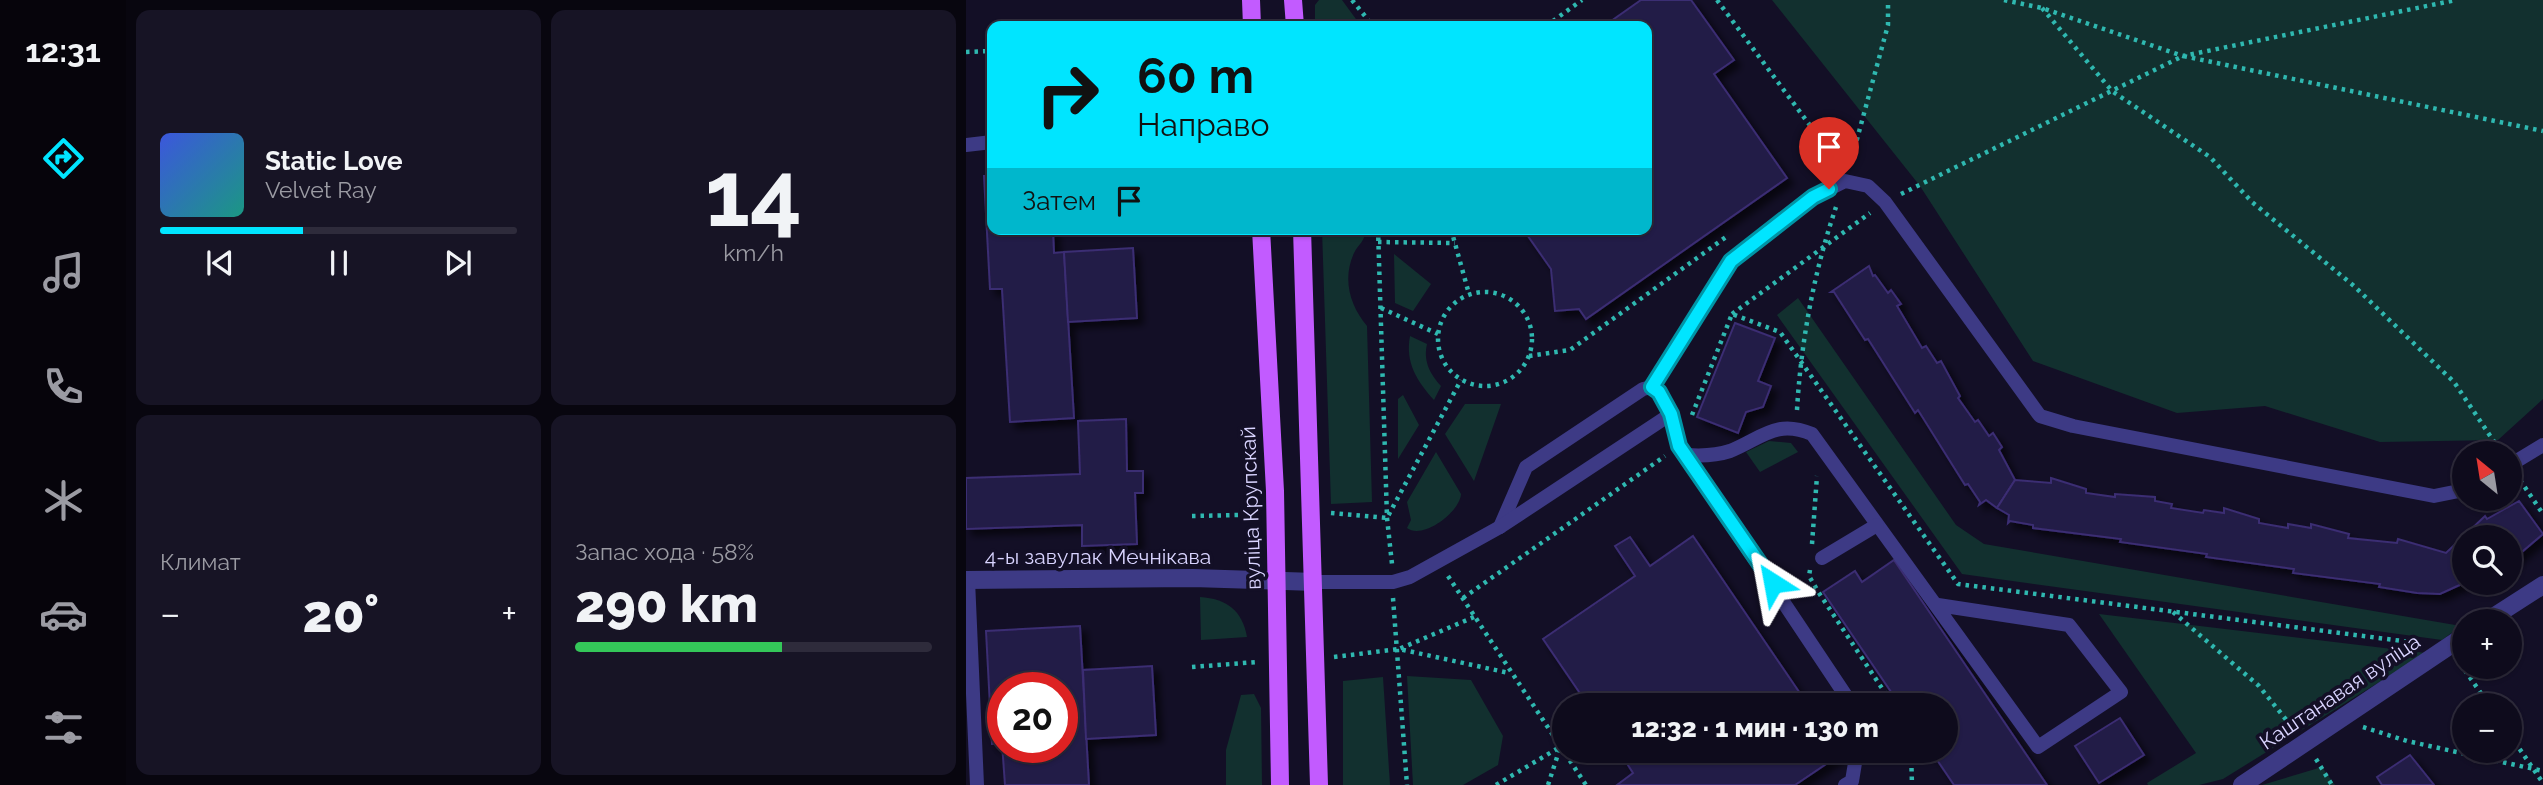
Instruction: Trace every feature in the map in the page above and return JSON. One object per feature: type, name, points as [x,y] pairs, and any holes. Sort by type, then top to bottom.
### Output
[{"type":"main road","points":[[1251,0],[1252,21]]},
{"type":"main road","points":[[1293,0],[1295,21]]},
{"type":"main road","name":"вуліца Крупскай","points":[[1261,235],[1278,582],[1280,785]]},
{"type":"main road","points":[[1302,235],[1315,582],[1319,785]]},
{"type":"street","name":"4-ы завулак Мечнікава","points":[[967,580],[1192,578],[1315,582]]},
{"type":"street","points":[[2505,609],[2543,584]]},
{"type":"street","name":"Каштанавая вуліца","points":[[2242,785],[2452,644]]},
{"type":"lane","points":[[966,145],[987,143]]},
{"type":"lane","points":[[1500,527],[1525,467],[1643,389],[1652,387],[1731,261],[1813,197],[1845,181],[1868,186],[1885,202],[2040,416],[2073,426],[2434,496],[2452,492]]},
{"type":"lane","points":[[1652,387],[1659,392],[1671,414],[1683,450],[1844,693]]},
{"type":"lane","points":[[1315,582],[1393,582],[1410,577],[1500,527],[1671,414]]},
{"type":"lane","points":[[1683,450],[1709,456],[1728,452],[1776,428],[1796,427],[1812,434],[2038,747],[2121,692],[2069,625],[1938,605]]},
{"type":"lane","points":[[2522,458],[2543,445]]},
{"type":"lane","points":[[1822,558],[1877,525]]},
{"type":"lane","points":[[967,580],[977,785]]},
{"type":"lane","points":[[1845,785],[1852,781],[1855,763]]},
{"type":"path","points":[[1352,0],[1369,21]]},
{"type":"path","points":[[1553,21],[1582,0]]},
{"type":"path","points":[[1717,0],[1826,147],[1819,170],[1808,178]]},
{"type":"path","points":[[1845,181],[1888,25],[1888,0]]},
{"type":"path","points":[[2004,0],[2042,8],[2183,56],[2543,131]]},
{"type":"path","points":[[1462,598],[1683,450],[1732,314],[1885,202],[2183,56],[2456,0]]},
{"type":"path","points":[[2042,8],[2112,91],[2210,157],[2252,201],[2354,286],[2455,382],[2494,441]]},
{"type":"path","points":[[966,52],[987,51]]},
{"type":"path","points":[[1378,235],[1387,517],[1393,568]]},
{"type":"path","points":[[1453,235],[1469,294]]},
{"type":"path","points":[[1529,356],[1570,350],[1728,236]]},
{"type":"path","points":[[1378,242],[1455,243]]},
{"type":"path","points":[[1496,293],[1519,306],[1531,329],[1529,356],[1513,377],[1501,383],[1488,386],[1461,380],[1443,361],[1438,334],[1447,310],[1469,294],[1496,293]]},
{"type":"path","points":[[1381,308],[1438,334]]},
{"type":"path","points":[[1732,314],[1780,332],[1958,584],[2448,647],[2481,693]]},
{"type":"path","points":[[1387,517],[1461,380]]},
{"type":"path","points":[[2522,483],[2543,514]]},
{"type":"path","points":[[1330,513],[1387,517]]},
{"type":"path","points":[[1192,516],[1240,515]]},
{"type":"path","points":[[1438,561],[1552,735]]},
{"type":"path","points":[[1392,594],[1399,649],[1407,785]]},
{"type":"path","points":[[2172,611],[2259,686],[2306,743],[2332,785]]},
{"type":"path","points":[[1334,657],[1399,649],[1474,617]]},
{"type":"path","points":[[1399,649],[1510,673]]},
{"type":"path","points":[[1192,667],[1258,662]]},
{"type":"path","points":[[2339,720],[2407,741],[2543,771]]},
{"type":"path","points":[[1496,785],[1552,752]]},
{"type":"path","points":[[2522,752],[2543,783]]},
{"type":"path","points":[[1548,785],[1555,763]]},
{"type":"path","points":[[1571,763],[1586,785]]},
{"type":"path","points":[[1911,763],[1912,785]]},
{"type":"green space","points":[[1319,0],[1342,0],[1357,21],[1315,21],[1315,5]]},
{"type":"green space","points":[[1772,0],[2543,0],[2543,399],[2498,440],[2380,442],[2265,406],[2177,413],[2033,361],[1920,186]]},
{"type":"green space","points":[[1322,235],[1364,235],[1350,263],[1348,282],[1352,301],[1367,326],[1372,502],[1331,504]]},
{"type":"green space","points":[[1394,254],[1431,284],[1413,311],[1395,303]]},
{"type":"green space","points":[[1798,298],[1956,525],[1984,544],[2452,624],[2452,633],[2442,640],[1962,574],[1777,315]]},
{"type":"green space","points":[[1410,336],[1427,344],[1428,367],[1441,386],[1434,400],[1422,386],[1411,363]]},
{"type":"green space","points":[[1403,395],[1419,425],[1398,459],[1398,399]]},
{"type":"green space","points":[[1465,404],[1501,404],[1474,481],[1445,434]]},
{"type":"green space","points":[[1769,441],[1791,443],[1798,452],[1760,472],[1746,452]]},
{"type":"green space","points":[[1436,452],[1461,494],[1448,516],[1431,527],[1414,531],[1407,528],[1411,520],[1407,502]]},
{"type":"green space","points":[[1200,597],[1218,600],[1232,608],[1241,620],[1247,637],[1201,640]]},
{"type":"green space","points":[[2099,614],[2426,653],[2223,779],[2199,785],[2148,785],[2147,783],[2196,753]]},
{"type":"green space","points":[[1407,676],[1471,680],[1503,736],[1498,765],[1463,785],[1413,785]]},
{"type":"green space","points":[[1383,677],[1390,785],[1343,785],[1343,681]]},
{"type":"green space","points":[[1254,694],[1261,708],[1262,785],[1226,785],[1226,750],[1241,695]]},
{"type":"green space","points":[[2322,767],[2335,785],[2262,785]]},
{"type":"building","points":[[1641,0],[1691,0],[1734,60],[1714,74],[1787,178],[1586,319],[1579,309],[1555,311],[1551,269],[1527,235],[1652,235],[1652,21],[1611,21]]},
{"type":"building","points":[[984,176],[987,176],[987,232]]},
{"type":"building","points":[[987,235],[1053,235],[1054,253],[1064,252],[1074,418],[1010,422],[1002,289],[990,289]]},
{"type":"building","points":[[1133,248],[1137,318],[1068,322],[1064,252]]},
{"type":"building","points":[[1869,266],[1873,276],[1875,275],[1888,293],[1891,290],[1901,304],[1897,306],[1922,348],[1926,346],[1937,363],[1941,361],[1960,396],[1958,398],[1975,422],[1978,420],[1989,436],[1993,433],[2002,447],[1999,450],[2015,480],[1997,508],[1986,500],[1979,505],[1980,502],[1968,484],[1965,485],[1918,410],[1915,413],[1868,339],[1865,340],[1834,292],[1831,292]]},
{"type":"building","points":[[1735,323],[1775,338],[1758,381],[1771,386],[1763,407],[1746,412],[1738,433],[1697,417]]},
{"type":"building","points":[[1126,419],[1127,471],[1143,471],[1143,493],[1135,493],[1137,544],[1082,546],[1082,525],[966,529],[966,478],[1080,474],[1078,421]]},
{"type":"building","points":[[2051,478],[2086,489],[2086,493],[2115,497],[2115,494],[2155,497],[2155,501],[2172,504],[2171,508],[2203,513],[2204,510],[2224,513],[2224,508],[2259,519],[2259,523],[2288,528],[2288,524],[2311,528],[2311,524],[2349,534],[2348,538],[2397,543],[2398,539],[2446,553],[2452,547],[2452,588],[2440,594],[2417,593],[2379,587],[2380,584],[2293,573],[2294,569],[2206,557],[2207,554],[2120,542],[2121,539],[2033,528],[2033,525],[2010,521],[2008,523],[2009,515],[1997,508],[2015,480],[2051,483]]},
{"type":"building","points":[[2522,505],[2543,534],[2522,552],[2522,525],[2476,525],[2485,516],[2487,519],[2501,511],[2522,511]]},
{"type":"building","points":[[1693,536],[1800,693],[1580,693],[1543,639],[1635,576],[1615,546],[1630,537],[1650,566]]},
{"type":"building","points":[[1894,560],[2047,785],[1954,785],[1939,763],[1958,763],[1958,693],[1892,693],[1823,592],[1855,571],[1862,582]]},
{"type":"building","points":[[1080,626],[1089,785],[1005,785],[1003,763],[1078,763],[1078,672],[988,672],[986,631]]},
{"type":"building","points":[[1152,666],[1156,735],[1086,739],[1083,670]]},
{"type":"building","points":[[2120,718],[2144,755],[2099,783],[2075,746]]},
{"type":"building","points":[[2410,755],[2434,785],[2382,785],[2377,777]]},
{"type":"building","points":[[1627,763],[1828,763],[1795,785],[1617,785],[1633,773]]},
{"type":"route","points":[[1773,583],[1679,446],[1671,414],[1659,392],[1652,387],[1731,261],[1813,197],[1829,189]]}]
